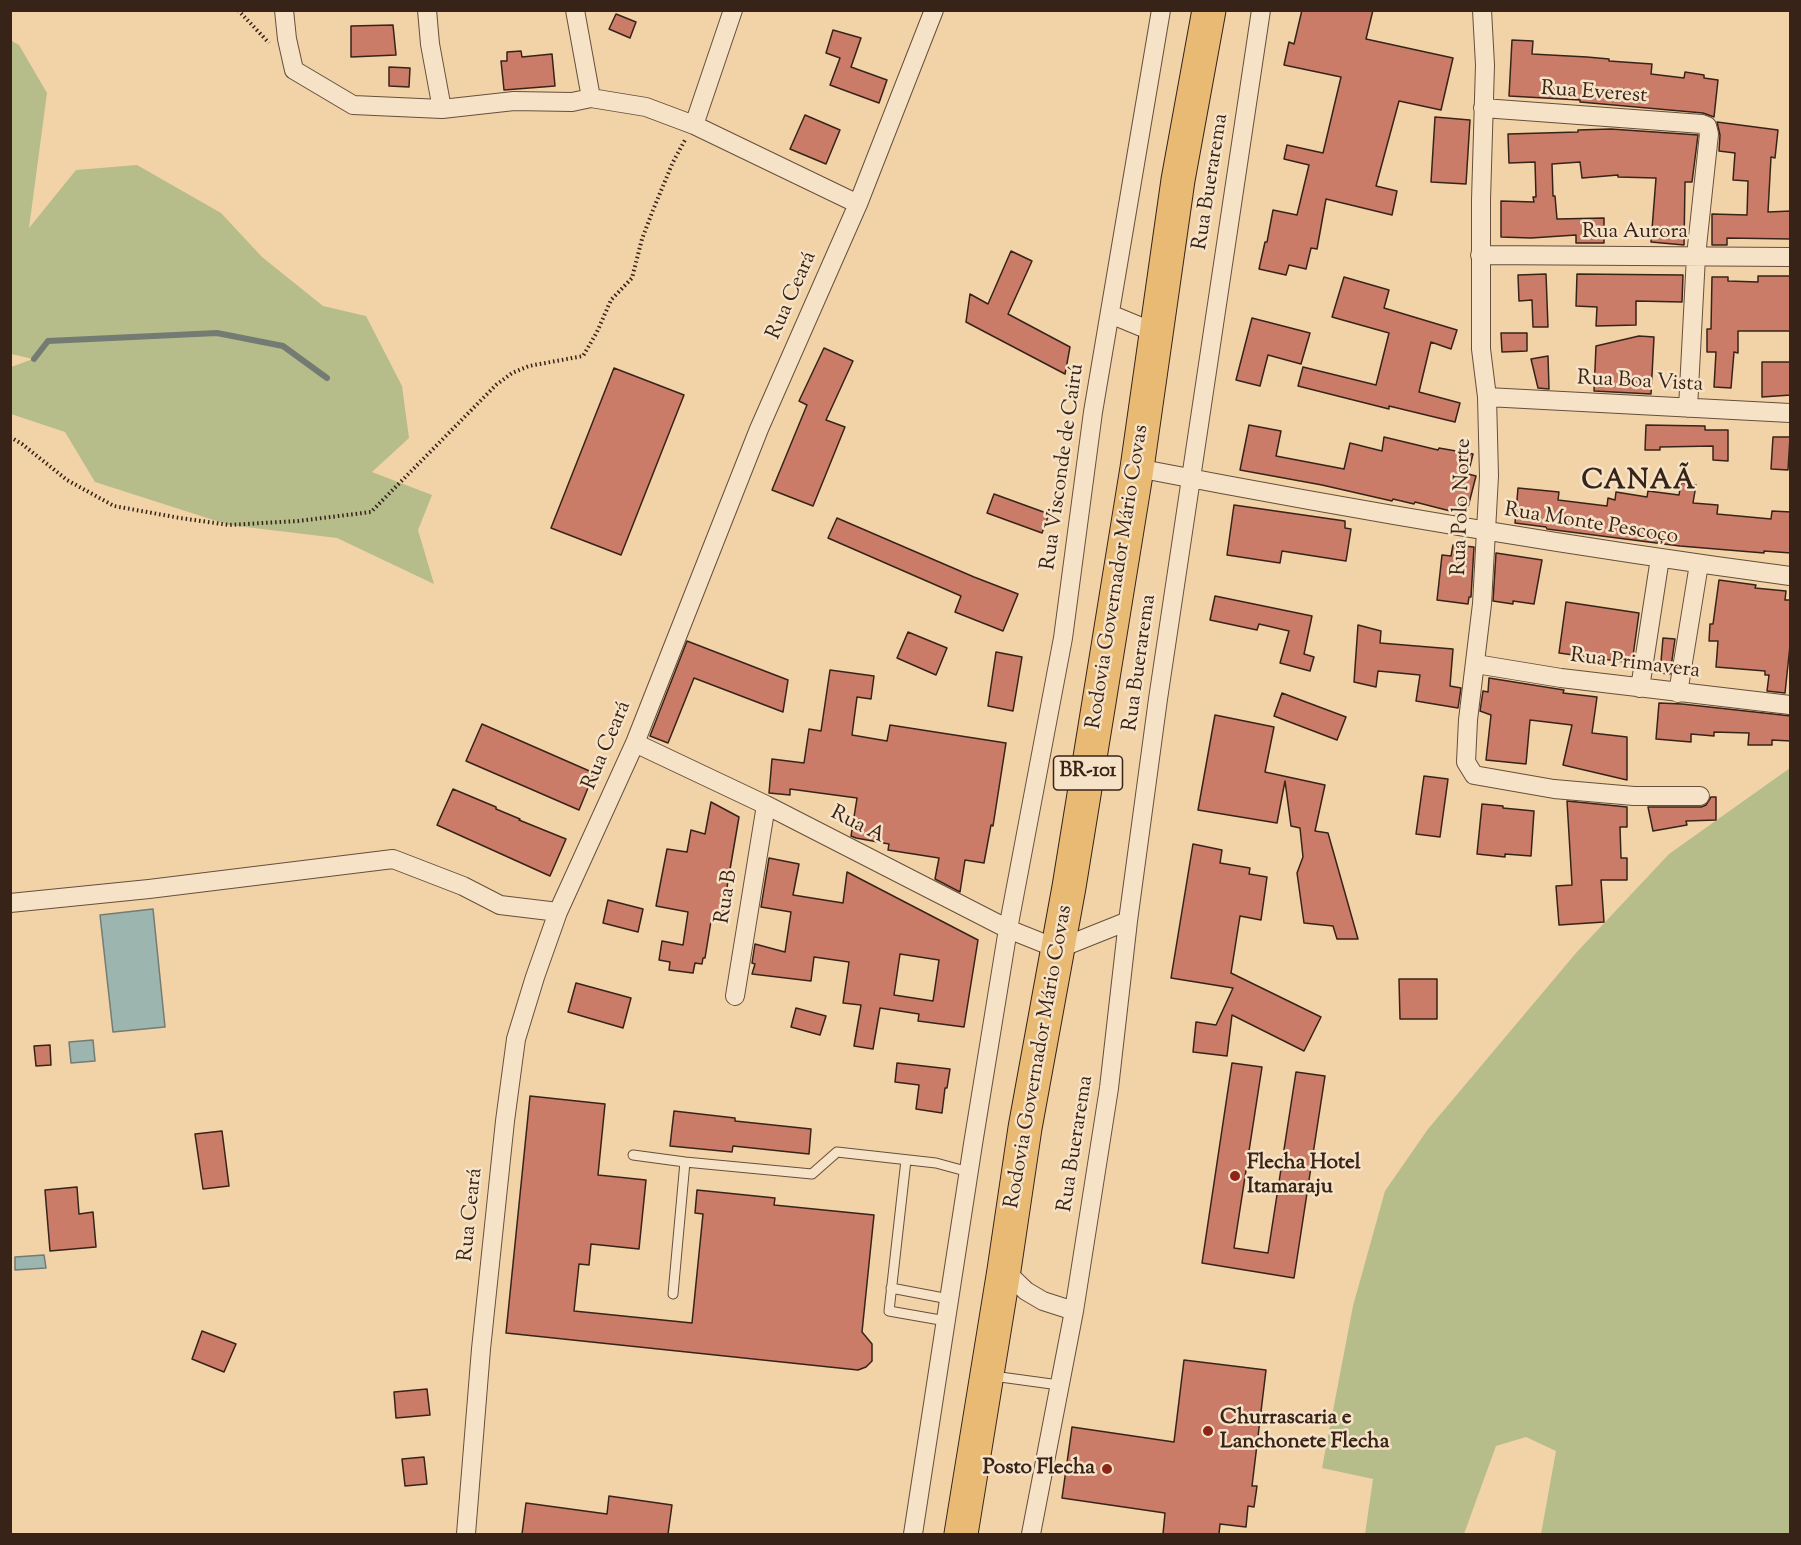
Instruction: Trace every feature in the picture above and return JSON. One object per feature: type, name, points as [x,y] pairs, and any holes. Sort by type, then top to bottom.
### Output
[{"type":"highway","name":"Rodovia Governador Mário Covas","points":[[961,1534],[1025,1128],[1070,887],[1137,468],[1178,180],[1209,10]]},
{"type":"street","points":[[284,10],[287,39],[294,70],[353,105],[442,109],[514,101],[572,102],[591,98],[646,107],[694,125],[858,204]]},
{"type":"street","points":[[427,10],[429,44],[442,109]]},
{"type":"street","points":[[575,10],[591,98]]},
{"type":"street","points":[[694,125],[733,10]]},
{"type":"street","name":"Rua Ceará","points":[[466,1534],[481,1349],[505,1120],[516,1039],[535,976],[558,912],[635,743],[759,429],[858,204],[934,10]]},
{"type":"street","name":"Rua Visconde de Cairú","points":[[913,1534],[1008,928],[1063,638],[1093,412],[1161,10]]},
{"type":"street","name":"Rua Buerarema","points":[[1031,1534],[1074,1311],[1109,1088],[1128,921],[1190,479],[1261,10]]},
{"type":"street","name":"Rua Polo Norte","points":[[1482,10],[1485,65],[1480,255],[1481,349],[1487,397],[1489,476],[1482,604],[1468,720],[1466,762],[1474,775],[1554,789],[1635,796],[1700,796]]},
{"type":"street","name":"Rua Everest","points":[[1483,108],[1707,126],[1709,128],[1696,256]]},
{"type":"street","name":"Rua Aurora","points":[[1480,255],[1791,257]]},
{"type":"street","points":[[1688,408],[1696,256]]},
{"type":"street","points":[[1110,314],[1156,333]]},
{"type":"street","name":"Rua Boa Vista","points":[[1487,397],[1791,413]]},
{"type":"street","name":"Rua Monte Pescoço","points":[[1137,468],[1485,531],[1791,576]]},
{"type":"street","points":[[1640,688],[1660,558]]},
{"type":"street","points":[[1678,693],[1699,564]]},
{"type":"street","name":"Rua Primavera","points":[[1476,664],[1561,678],[1791,705]]},
{"type":"street","name":"Rua A","points":[[635,743],[766,805],[1008,928],[1058,949]]},
{"type":"street","name":"Rua B","points":[[735,996],[766,805]]},
{"type":"street","points":[[10,903],[149,889],[393,859],[463,886],[500,904],[558,912]]},
{"type":"street","points":[[1058,949],[1128,921]]},
{"type":"street","points":[[1004,1270],[1026,1291],[1043,1301],[1074,1311]]},
{"type":"lane","points":[[633,1155],[812,1174],[837,1152],[936,1163],[969,1172]]},
{"type":"lane","points":[[906,1160],[889,1311],[946,1320]]},
{"type":"lane","points":[[673,1294],[685,1162]]},
{"type":"lane","points":[[891,1288],[949,1299]]},
{"type":"lane","points":[[987,1375],[1059,1385]]},
{"type":"path","points":[[238,10],[294,70]]},
{"type":"path","points":[[10,437],[67,480],[114,506],[229,525],[298,521],[371,512],[496,385],[512,373],[529,366],[583,356],[611,300],[632,278],[642,239],[653,210],[673,162],[694,125]]},
{"type":"green space","points":[[10,40],[19,45],[47,93],[29,228],[76,170],[137,165],[221,213],[262,257],[323,306],[366,316],[402,386],[409,438],[372,472],[432,495],[418,530],[434,584],[337,538],[229,525],[95,482],[65,432],[11,414],[11,367],[33,359],[11,354]]},
{"type":"green space","points":[[1790,768],[1790,1534],[1541,1534],[1556,1451],[1526,1437],[1496,1446],[1464,1534],[1365,1534],[1373,1479],[1322,1468],[1353,1306],[1385,1191],[1428,1129],[1576,953],[1669,854]]},
{"type":"water","points":[[153,909],[165,1027],[113,1032],[100,915]]},
{"type":"water","points":[[93,1040],[95,1061],[71,1063],[69,1042]]},
{"type":"water","points":[[44,1255],[46,1268],[15,1270],[15,1257]]},
{"type":"building","points":[[1302,10],[1373,10],[1366,39],[1453,58],[1441,110],[1399,101],[1376,186],[1397,191],[1392,215],[1326,199],[1317,249],[1311,248],[1306,269],[1289,265],[1286,275],[1259,269],[1273,210],[1297,215],[1309,165],[1284,159],[1287,145],[1323,153],[1341,77],[1284,65],[1289,42],[1294,44]]},
{"type":"building","points":[[616,14],[636,22],[630,38],[609,29]]},
{"type":"building","points":[[393,25],[396,55],[351,57],[351,26]]},
{"type":"building","points":[[833,30],[861,38],[851,67],[887,80],[879,103],[830,85],[840,58],[826,53]]},
{"type":"building","points":[[1512,40],[1533,41],[1532,54],[1652,64],[1651,74],[1684,78],[1685,72],[1718,80],[1714,117],[1703,113],[1580,102],[1580,100],[1509,96]]},
{"type":"building","points":[[521,51],[522,57],[552,54],[555,86],[504,90],[501,61],[507,61],[507,52]]},
{"type":"building","points":[[389,67],[410,68],[409,87],[389,86]]},
{"type":"building","points":[[805,115],[840,130],[826,164],[790,149]]},
{"type":"building","points":[[1435,117],[1470,120],[1466,184],[1431,182]]},
{"type":"building","points":[[1717,122],[1778,130],[1775,158],[1771,157],[1768,212],[1791,211],[1791,239],[1727,238],[1727,245],[1712,245],[1712,214],[1747,215],[1748,181],[1733,180],[1735,153],[1719,151],[1720,135]]},
{"type":"building","points":[[1611,129],[1698,135],[1692,182],[1685,182],[1684,245],[1651,242],[1656,178],[1618,177],[1618,175],[1582,178],[1580,162],[1552,164],[1553,196],[1555,196],[1557,219],[1604,218],[1604,243],[1576,243],[1576,235],[1501,237],[1501,201],[1534,202],[1533,197],[1536,197],[1535,162],[1509,163],[1508,134]]},
{"type":"building","points":[[1011,251],[1032,261],[1008,314],[1070,347],[1065,374],[966,322],[970,294],[988,304]]},
{"type":"building","points":[[1546,274],[1548,327],[1533,327],[1532,300],[1519,301],[1518,275]]},
{"type":"building","points":[[1577,274],[1683,275],[1682,302],[1636,301],[1636,325],[1596,326],[1597,307],[1576,306]]},
{"type":"building","points":[[1758,276],[1791,276],[1791,331],[1738,331],[1738,353],[1734,352],[1731,388],[1714,387],[1716,352],[1707,352],[1707,329],[1711,329],[1712,277],[1728,277],[1728,281],[1758,282]]},
{"type":"building","points":[[1344,277],[1389,290],[1384,308],[1457,330],[1451,349],[1431,342],[1419,392],[1460,403],[1455,422],[1389,406],[1389,409],[1298,386],[1303,367],[1376,385],[1389,333],[1332,317]]},
{"type":"building","points":[[1252,318],[1310,333],[1301,364],[1268,355],[1260,386],[1236,380]]},
{"type":"building","points":[[1501,333],[1527,333],[1527,351],[1502,352]]},
{"type":"building","points":[[1639,336],[1654,337],[1651,394],[1594,391],[1596,346]]},
{"type":"building","points":[[824,348],[853,361],[826,420],[845,427],[813,506],[772,490],[807,405],[799,401]]},
{"type":"building","points":[[1548,356],[1549,389],[1538,388],[1531,359]]},
{"type":"building","points":[[1762,362],[1791,362],[1791,395],[1762,397]]},
{"type":"building","points":[[614,368],[684,395],[621,555],[551,528]]},
{"type":"building","points":[[1249,425],[1281,431],[1276,456],[1344,469],[1350,443],[1382,451],[1384,437],[1438,450],[1439,448],[1473,454],[1468,474],[1476,476],[1466,515],[1415,502],[1414,504],[1393,499],[1392,501],[1240,470]]},
{"type":"building","points":[[1646,425],[1705,426],[1705,430],[1728,430],[1728,461],[1713,460],[1713,446],[1660,447],[1660,450],[1645,450]]},
{"type":"building","points":[[1773,437],[1790,437],[1788,470],[1771,469]]},
{"type":"building","points":[[1681,483],[1696,485],[1693,503],[1718,505],[1717,514],[1771,519],[1772,511],[1791,512],[1791,553],[1680,546],[1515,523],[1518,488],[1559,492],[1558,500],[1607,506],[1608,498],[1615,500],[1616,492],[1647,497],[1648,491],[1679,495]]},
{"type":"building","points":[[994,494],[1049,514],[1042,533],[987,513]]},
{"type":"building","points":[[1234,505],[1345,521],[1345,528],[1351,529],[1346,561],[1282,551],[1280,563],[1227,555]]},
{"type":"building","points":[[837,518],[1018,594],[1003,631],[955,612],[961,596],[828,538]]},
{"type":"building","points":[[1453,545],[1474,547],[1471,597],[1469,597],[1468,604],[1437,600],[1442,555],[1451,556]]},
{"type":"building","points":[[1496,553],[1542,560],[1534,604],[1493,601]]},
{"type":"building","points":[[1719,580],[1756,585],[1755,588],[1786,591],[1785,600],[1791,600],[1791,636],[1785,693],[1767,691],[1769,675],[1765,675],[1765,671],[1716,667],[1718,641],[1709,641]]},
{"type":"building","points":[[1215,596],[1312,616],[1304,654],[1314,657],[1310,671],[1280,663],[1289,631],[1259,624],[1257,630],[1210,620]]},
{"type":"building","points":[[1566,602],[1639,613],[1632,663],[1559,653]]},
{"type":"building","points":[[1358,625],[1381,631],[1380,643],[1453,649],[1450,686],[1461,688],[1458,708],[1416,701],[1420,675],[1378,671],[1376,687],[1354,682]]},
{"type":"building","points":[[908,632],[947,648],[936,675],[897,658]]},
{"type":"building","points":[[1663,638],[1675,639],[1670,674],[1660,673]]},
{"type":"building","points":[[687,641],[788,680],[783,712],[694,678],[668,743],[650,736]]},
{"type":"building","points":[[996,652],[1022,657],[1013,711],[988,706]]},
{"type":"building","points":[[830,670],[874,676],[871,699],[857,697],[852,735],[887,741],[890,725],[1006,743],[993,826],[991,825],[984,863],[965,860],[960,892],[935,879],[939,858],[888,850],[889,844],[851,836],[857,798],[790,789],[790,795],[769,793],[772,759],[804,763],[809,729],[821,731]]},
{"type":"building","points":[[1489,678],[1564,690],[1563,693],[1597,697],[1592,733],[1627,737],[1627,780],[1563,765],[1572,725],[1530,720],[1526,764],[1486,760],[1491,715],[1480,711],[1483,691],[1488,692]]},
{"type":"building","points":[[1282,693],[1346,717],[1337,740],[1274,716]]},
{"type":"building","points":[[1659,703],[1791,716],[1791,741],[1772,740],[1772,745],[1748,745],[1749,733],[1714,732],[1714,736],[1691,734],[1691,742],[1656,739]]},
{"type":"building","points":[[1215,715],[1274,727],[1265,772],[1325,785],[1315,831],[1328,833],[1358,939],[1337,939],[1333,926],[1304,923],[1297,873],[1303,857],[1300,828],[1291,826],[1285,781],[1277,823],[1198,810]]},
{"type":"building","points":[[482,724],[594,773],[579,810],[466,761]]},
{"type":"building","points":[[1424,776],[1448,779],[1440,837],[1416,834]]},
{"type":"building","points":[[453,789],[566,839],[550,876],[437,825]]},
{"type":"building","points":[[1711,797],[1716,797],[1716,820],[1686,821],[1687,825],[1653,831],[1648,807],[1701,807],[1706,805]]},
{"type":"building","points":[[1567,801],[1627,807],[1627,827],[1620,827],[1621,858],[1627,858],[1627,880],[1601,880],[1604,922],[1559,925],[1556,886],[1572,885]]},
{"type":"building","points":[[711,802],[739,817],[722,916],[712,915],[702,964],[695,963],[693,973],[669,970],[670,962],[659,960],[662,941],[683,945],[688,912],[656,906],[667,849],[687,852],[691,830],[705,834]]},
{"type":"building","points":[[1482,804],[1534,811],[1531,856],[1505,854],[1505,857],[1477,854]]},
{"type":"building","points":[[1193,844],[1222,850],[1220,863],[1250,868],[1249,874],[1267,877],[1261,920],[1240,916],[1231,973],[1321,1017],[1304,1051],[1232,1015],[1227,1056],[1193,1052],[1196,1022],[1216,1025],[1233,988],[1171,978]]},
{"type":"building","points":[[769,858],[799,864],[793,895],[843,903],[847,872],[978,940],[964,1027],[918,1021],[919,1014],[880,1008],[873,1049],[854,1046],[861,1005],[843,1003],[849,962],[814,957],[811,981],[752,974],[755,964],[752,963],[755,944],[785,952],[791,912],[761,907]],"holes":[[[900,954],[939,960],[933,1001],[894,995]]]},
{"type":"building","points":[[608,900],[643,909],[638,932],[603,923]]},
{"type":"building","points":[[1399,979],[1437,979],[1437,1019],[1400,1019]]},
{"type":"building","points":[[576,983],[631,998],[623,1028],[568,1012]]},
{"type":"building","points":[[796,1008],[826,1016],[820,1035],[791,1027]]},
{"type":"building","points":[[50,1045],[51,1065],[36,1066],[34,1046]]},
{"type":"building","points":[[897,1063],[950,1069],[942,1113],[916,1109],[919,1085],[895,1082]]},
{"type":"building","points":[[1232,1063],[1262,1067],[1234,1248],[1268,1253],[1296,1072],[1325,1076],[1294,1278],[1202,1263]]},
{"type":"building","points":[[530,1096],[605,1104],[598,1175],[646,1180],[639,1249],[591,1244],[589,1265],[579,1264],[574,1311],[692,1323],[703,1214],[695,1213],[697,1190],[775,1198],[774,1205],[874,1215],[862,1332],[872,1344],[872,1361],[866,1367],[858,1370],[506,1333]]},
{"type":"building","points":[[674,1111],[735,1118],[735,1121],[811,1129],[809,1154],[733,1146],[732,1152],[670,1146]]},
{"type":"building","points":[[222,1131],[229,1186],[203,1189],[195,1134]]},
{"type":"building","points":[[77,1187],[79,1214],[93,1212],[96,1247],[50,1251],[45,1190]]},
{"type":"building","points":[[202,1331],[236,1344],[224,1372],[192,1359]]},
{"type":"building","points":[[1184,1360],[1266,1370],[1252,1486],[1257,1486],[1254,1507],[1248,1506],[1246,1527],[1220,1524],[1219,1534],[1163,1534],[1165,1513],[1062,1498],[1072,1427],[1174,1442]]},
{"type":"building","points":[[427,1389],[430,1415],[396,1418],[394,1392]]},
{"type":"building","points":[[424,1457],[427,1484],[405,1486],[402,1459]]},
{"type":"building","points":[[609,1496],[672,1505],[668,1534],[522,1534],[526,1503],[607,1514]]},
{"type":"waterway","points":[[34,359],[48,341],[217,333],[283,346],[327,378]]},
{"type":"place","name":"Flecha Hotel Itamaraju","points":[[1235,1176]]},
{"type":"place","name":"Churrascaria e Lanchonete Flecha","points":[[1208,1431]]},
{"type":"place","name":"Posto Flecha","points":[[1107,1469]]},
{"type":"district","name":"CANAÃ","points":[[1639,483]]}]
